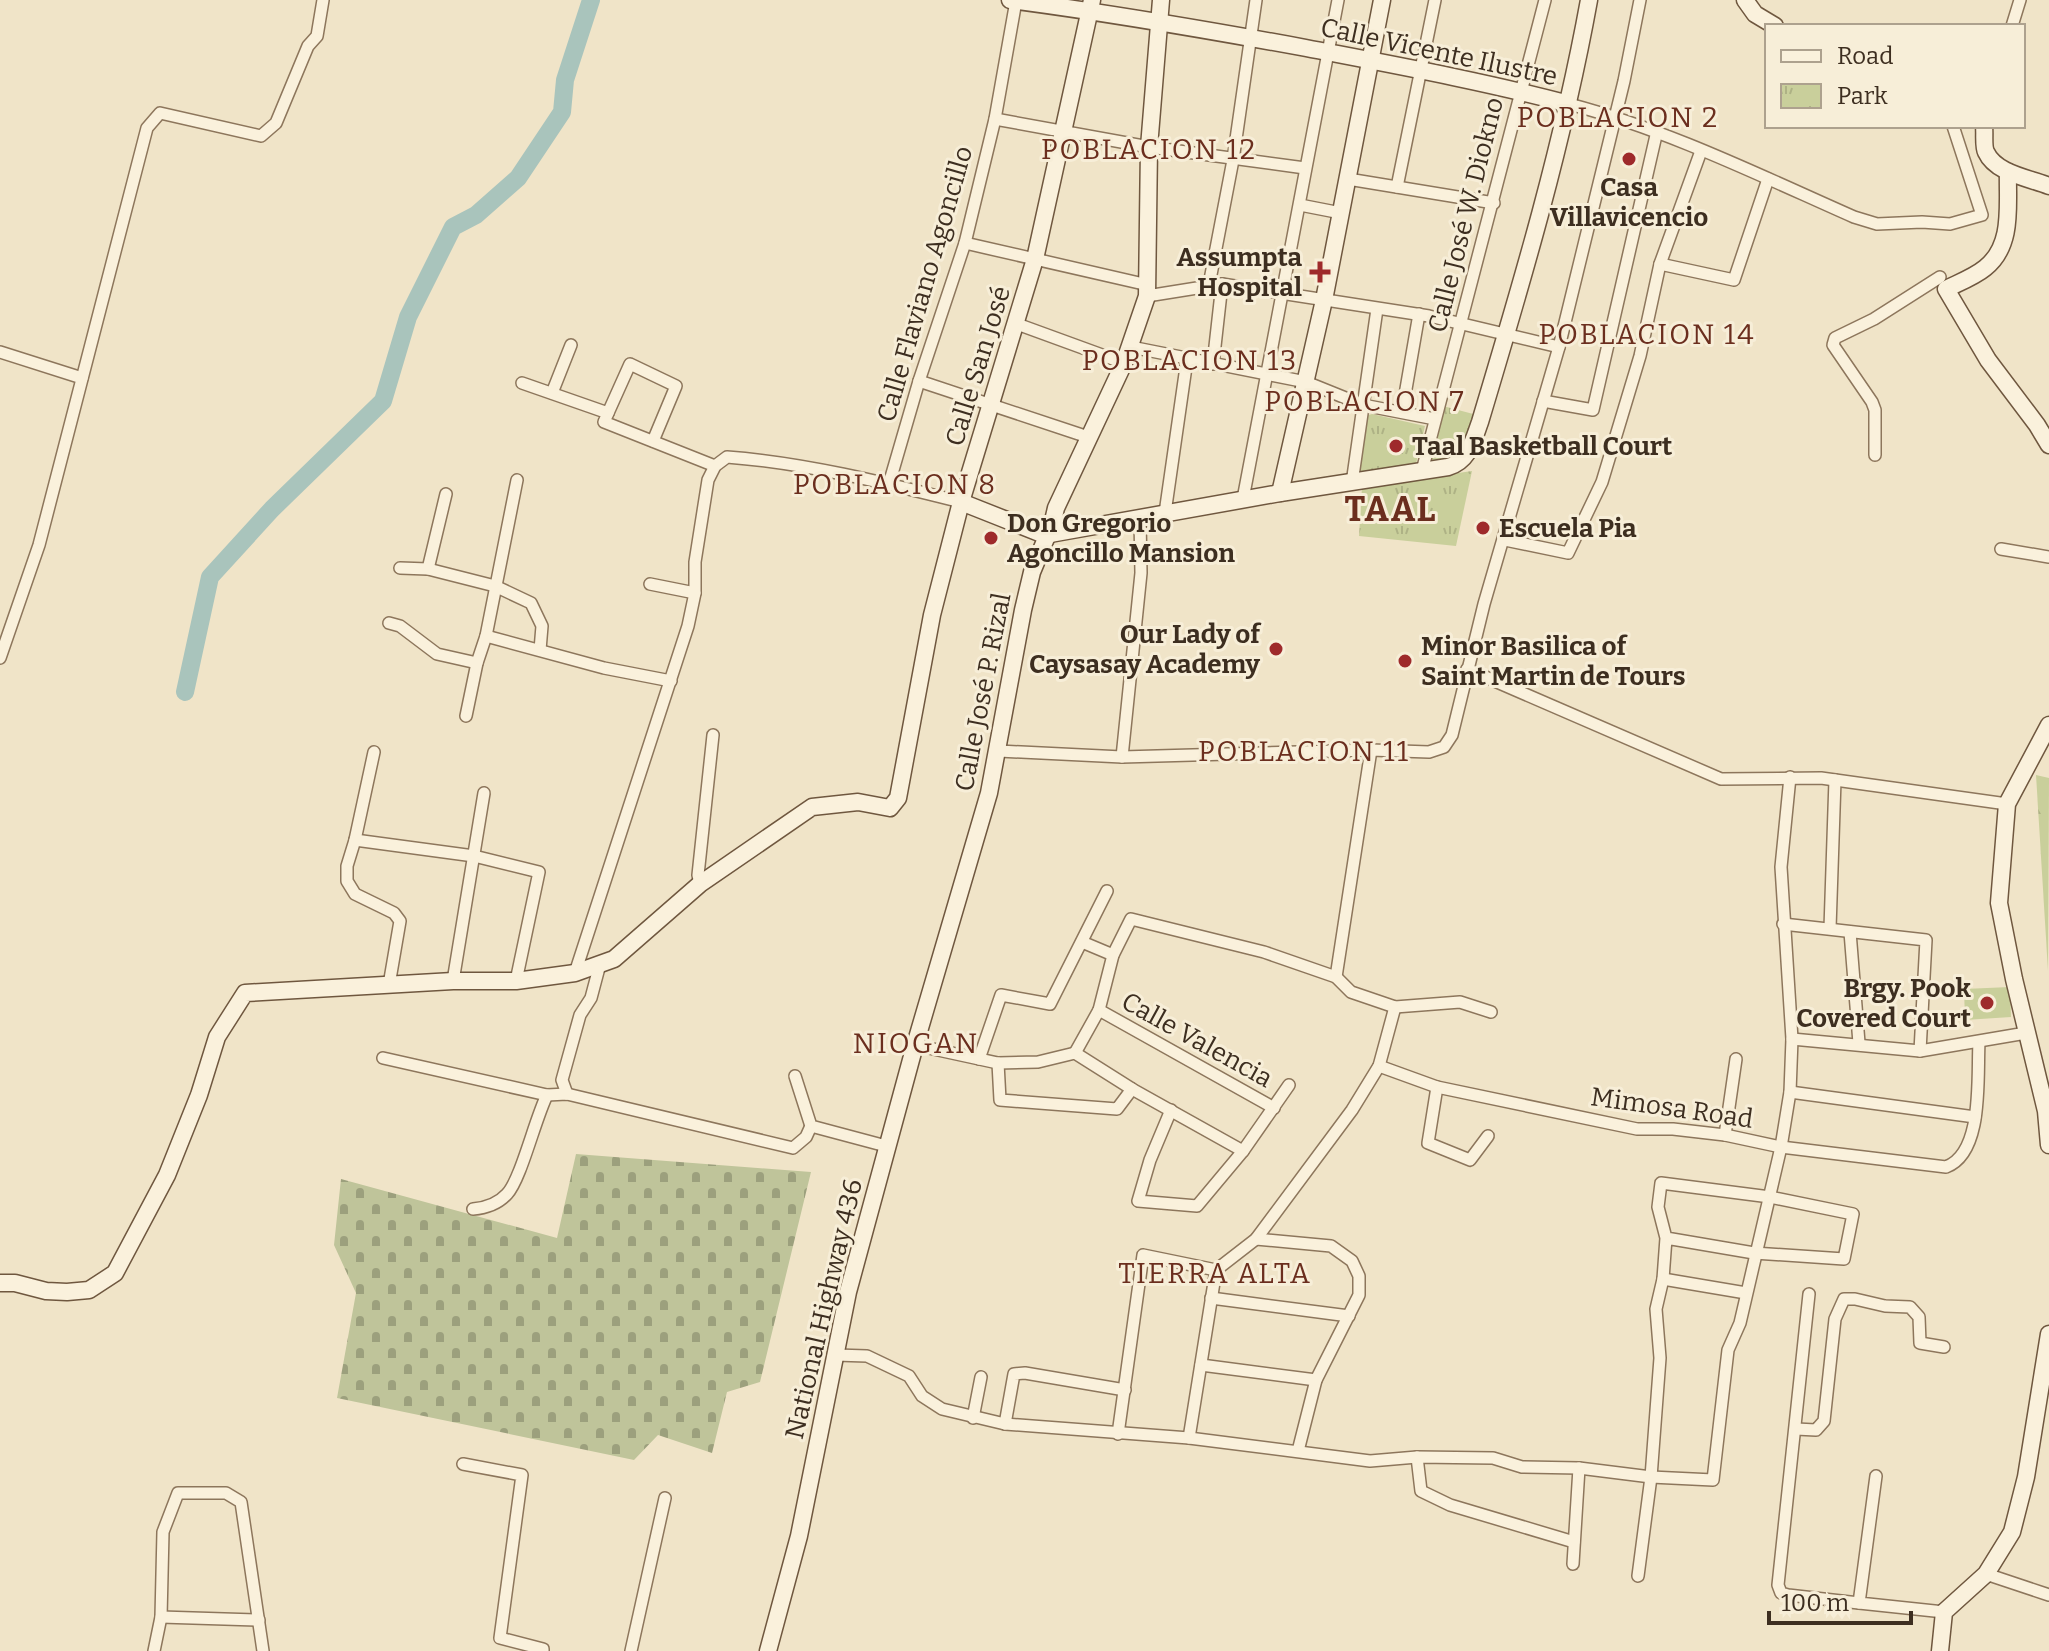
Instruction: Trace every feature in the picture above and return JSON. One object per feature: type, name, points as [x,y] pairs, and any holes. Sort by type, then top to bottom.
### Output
[{"type":"street","points":[[0,658],[39,545],[147,128],[160,113],[261,136],[276,123],[308,46],[317,36],[323,0]]},
{"type":"street","name":"Calle Vicente Ilustre","points":[[1013,0],[1092,5],[1158,23],[1371,60],[1569,104]]},
{"type":"street","name":"Calle Flaviano Agoncillo","points":[[889,484],[965,243],[995,119],[1013,0]]},
{"type":"street","name":"Calle José P. Rizal","points":[[933,979],[979,832],[999,751],[1032,572],[1056,508],[1127,355],[1148,291],[1149,147],[1161,0]]},
{"type":"street","points":[[1209,285],[1233,160],[1256,0]]},
{"type":"street","points":[[1243,499],[1338,0]]},
{"type":"street","points":[[1280,493],[1324,300],[1382,0]]},
{"type":"street","points":[[1397,187],[1435,0]]},
{"type":"street","name":"Calle José W. Diokno","points":[[1422,471],[1545,0]]},
{"type":"street","points":[[575,973],[688,626],[695,593],[695,562],[704,499],[715,466],[727,457],[751,458],[889,484],[961,502],[1048,535],[1456,464],[1467,454],[1535,239],[1569,104],[1589,0]]},
{"type":"street","points":[[999,751],[1122,757],[1371,750],[1429,752],[1444,747],[1452,735],[1467,669],[1559,347],[1640,0]]},
{"type":"street","points":[[1745,0],[1755,14],[1772,24]]},
{"type":"street","points":[[2013,24],[2020,0]]},
{"type":"street","name":"Calle San José","points":[[700,884],[812,807],[858,802],[890,808],[898,798],[932,615],[961,502],[1035,259],[1092,5]]},
{"type":"street","points":[[1569,104],[1657,131],[1877,224],[1950,224],[1982,215],[1954,128]]},
{"type":"street","points":[[995,119],[1149,147],[1305,168]]},
{"type":"street","points":[[1984,128],[1986,153],[2008,172],[2049,186]]},
{"type":"street","points":[[1543,401],[1593,410],[1657,131]]},
{"type":"street","points":[[1505,540],[1568,553],[1602,482],[1640,356],[1660,264],[1701,151]]},
{"type":"street","points":[[1875,455],[1875,410],[1833,345],[1835,338],[1874,319],[1941,278],[1986,268],[2007,236],[2008,172]]},
{"type":"street","points":[[1348,179],[1494,203]]},
{"type":"street","points":[[1660,264],[1734,280],[1768,179]]},
{"type":"street","points":[[1300,205],[1341,213]]},
{"type":"street","points":[[965,243],[1148,291],[1222,284],[1419,314],[1559,347]]},
{"type":"street","points":[[1941,278],[1988,360],[2049,445]]},
{"type":"street","points":[[1213,364],[1222,284]]},
{"type":"street","points":[[1352,483],[1377,309]]},
{"type":"street","points":[[1402,412],[1419,314]]},
{"type":"street","points":[[1017,324],[1127,355],[1187,360],[1306,382],[1363,405],[1435,419]]},
{"type":"street","points":[[552,393],[571,345]]},
{"type":"street","points":[[0,352],[82,378]]},
{"type":"street","points":[[1165,513],[1187,360]]},
{"type":"street","points":[[653,441],[676,386],[630,364],[604,422],[715,466]]},
{"type":"street","points":[[919,381],[1088,437]]},
{"type":"street","points":[[522,383],[608,413]]},
{"type":"street","points":[[466,716],[486,636],[517,480]]},
{"type":"street","points":[[428,569],[446,494]]},
{"type":"street","points":[[1122,757],[1141,573],[1140,518]]},
{"type":"street","points":[[2001,549],[2049,557]]},
{"type":"street","points":[[400,568],[428,569],[495,586],[531,603],[542,626],[540,650]]},
{"type":"street","points":[[650,584],[695,593]]},
{"type":"street","points":[[389,623],[400,626],[437,654],[477,663]]},
{"type":"street","points":[[486,636],[604,668],[671,681]]},
{"type":"street","points":[[1467,669],[1721,779],[1790,777],[1835,780],[2007,804]]},
{"type":"street","points":[[2049,725],[2007,804],[1999,903],[2046,1111],[2049,1145]]},
{"type":"street","points":[[0,1283],[67,1292],[89,1290],[115,1273],[167,1175],[199,1095],[217,1037],[245,993],[453,981],[516,981],[575,973],[614,959],[700,884],[698,875],[713,735]]},
{"type":"street","points":[[1336,977],[1371,750]]},
{"type":"street","points":[[374,752],[347,866],[347,881],[355,894],[394,913],[400,921],[389,985]]},
{"type":"street","points":[[836,1355],[867,1356],[909,1376],[922,1396],[942,1409],[1005,1424],[1189,1438],[1370,1461],[1417,1457],[1493,1458],[1522,1467],[1579,1468],[1651,1477],[1713,1480],[1728,1350],[1740,1323],[1781,1147],[1790,1092],[1792,1039],[1781,867],[1790,777]]},
{"type":"street","points":[[1830,928],[1835,780]]},
{"type":"street","points":[[453,981],[484,793]]},
{"type":"street","points":[[355,840],[474,856],[539,872],[516,981]]},
{"type":"street","points":[[979,1059],[1001,995],[1050,1004],[1107,891]]},
{"type":"street","points":[[1075,1053],[1099,1010],[1113,955],[1131,919],[1264,952],[1336,977],[1351,992],[1395,1007],[1460,1002],[1491,1012]]},
{"type":"street","points":[[1783,924],[1926,940],[1920,1051]]},
{"type":"street","points":[[1850,932],[1859,1043]]},
{"type":"street","points":[[1082,942],[1113,955]]},
{"type":"street","points":[[567,1094],[562,1080],[580,1015],[591,998],[600,964]]},
{"type":"street","name":"National Highway 436","points":[[768,1651],[799,1536],[848,1292],[933,979]]},
{"type":"street","points":[[1189,1438],[1216,1270],[1256,1239],[1352,1110],[1379,1066],[1395,1007]]},
{"type":"street","name":"Calle Valencia","points":[[1099,1010],[1274,1108]]},
{"type":"street","points":[[1792,1039],[1920,1051],[2026,1033]]},
{"type":"street","points":[[1790,1092],[1975,1117],[1979,1042]]},
{"type":"street","points":[[915,1045],[998,1063],[1038,1062],[1075,1053],[1243,1151]]},
{"type":"street","points":[[383,1058],[547,1095],[567,1094],[793,1148],[806,1137],[811,1126],[795,1076]]},
{"type":"street","points":[[1725,1135],[1736,1059]]},
{"type":"street","points":[[998,1063],[1000,1100],[1117,1109],[1132,1089]]},
{"type":"street","name":"Mimosa Road","points":[[1379,1066],[1437,1087],[1637,1129],[1673,1129],[1725,1135],[1781,1147],[1946,1167],[1962,1158],[1968,1148],[1975,1117]]},
{"type":"street","points":[[1171,1110],[1150,1160],[1138,1201],[1197,1206],[1243,1151],[1289,1085]]},
{"type":"street","points":[[1437,1087],[1428,1143],[1470,1160],[1488,1136]]},
{"type":"street","points":[[473,1209],[488,1207],[507,1194],[517,1177],[536,1116],[547,1095]]},
{"type":"street","points":[[811,1126],[886,1146]]},
{"type":"street","points":[[1638,1576],[1651,1477],[1660,1358],[1656,1309],[1663,1279],[1666,1238],[1658,1207],[1661,1183],[1770,1197],[1853,1214],[1844,1259],[1754,1253],[1666,1238]]},
{"type":"street","points":[[1256,1239],[1331,1246],[1352,1261],[1359,1276],[1359,1295],[1316,1380],[1298,1451]]},
{"type":"street","points":[[1118,1434],[1143,1255],[1216,1270]]},
{"type":"street","points":[[1663,1279],[1746,1293]]},
{"type":"street","points":[[1809,1294],[1778,1585],[1781,1593],[1944,1612]]},
{"type":"street","points":[[1211,1298],[1349,1316]]},
{"type":"street","points":[[1796,1429],[1816,1430],[1822,1425],[1835,1319],[1844,1299],[1910,1307],[1919,1317],[1920,1343],[1944,1347]]},
{"type":"street","points":[[1940,1651],[1944,1612],[1986,1574],[2005,1546],[2019,1512],[2049,1334]]},
{"type":"street","points":[[1201,1365],[1316,1380]]},
{"type":"street","points":[[1005,1424],[1014,1374],[1025,1373],[1125,1390]]},
{"type":"street","points":[[973,1418],[981,1377]]},
{"type":"street","points":[[1417,1457],[1421,1491],[1450,1505],[1574,1542]]},
{"type":"street","points":[[463,1464],[522,1475],[500,1638],[543,1651]]},
{"type":"street","points":[[1573,1564],[1579,1468]]},
{"type":"street","points":[[1859,1603],[1876,1476]]},
{"type":"street","points":[[154,1651],[161,1617],[163,1532],[178,1493],[226,1493],[241,1502],[263,1651]]},
{"type":"street","points":[[631,1651],[665,1498]]},
{"type":"street","points":[[1986,1574],[2049,1595]]},
{"type":"street","points":[[161,1617],[259,1620]]},
{"type":"green space","points":[[1443,406],[1477,415],[1466,445],[1455,459],[1431,463]]},
{"type":"green space","points":[[1372,414],[1425,426],[1415,468],[1356,478],[1365,416]]},
{"type":"green space","points":[[1472,471],[1456,546],[1359,536],[1362,487]]},
{"type":"green space","points":[[2036,775],[2049,778],[2048,971]]},
{"type":"green space","name":"Brgy. Pook Covered Court","points":[[2010,987],[2011,1017],[1965,1020],[1964,989]]},
{"type":"green space","points":[[576,1154],[811,1172],[760,1382],[727,1392],[712,1453],[658,1435],[634,1460],[337,1398],[356,1293],[334,1245],[341,1179],[557,1238]]},
{"type":"waterway","points":[[185,692],[210,577],[272,509],[383,401],[408,317],[453,227],[476,215],[518,178],[562,112],[565,80],[591,0]]},
{"type":"place","name":"Casa Villavicencio","points":[[1629,159]]},
{"type":"place","name":"Assumpta Hospital","points":[[1320,272]]},
{"type":"place","name":"Taal Basketball Court","points":[[1396,446]]},
{"type":"place","name":"Escuela Pia","points":[[1483,528]]},
{"type":"place","name":"Don Gregorio Agoncillo Mansion","points":[[991,538]]},
{"type":"place","name":"Our Lady of Caysasay Academy","points":[[1276,649]]},
{"type":"place","name":"Minor Basilica of Saint Martin de Tours","points":[[1405,661]]},
{"type":"place","name":"Brgy. Pook Covered Court","points":[[1987,1003]]},
{"type":"district","name":"POBLACION 2","points":[[1618,117]]},
{"type":"district","name":"POBLACION 12","points":[[1149,149]]},
{"type":"district","name":"POBLACION 14","points":[[1647,334]]},
{"type":"district","name":"POBLACION 13","points":[[1190,360]]},
{"type":"district","name":"POBLACION 7","points":[[1365,401]]},
{"type":"district","name":"POBLACION 8","points":[[895,484]]},
{"type":"district","name":"TAAL","points":[[1391,509]]},
{"type":"district","name":"POBLACION 11","points":[[1304,751]]},
{"type":"district","name":"NIOGAN","points":[[916,1043]]},
{"type":"district","name":"TIERRA ALTA","points":[[1215,1273]]}]
